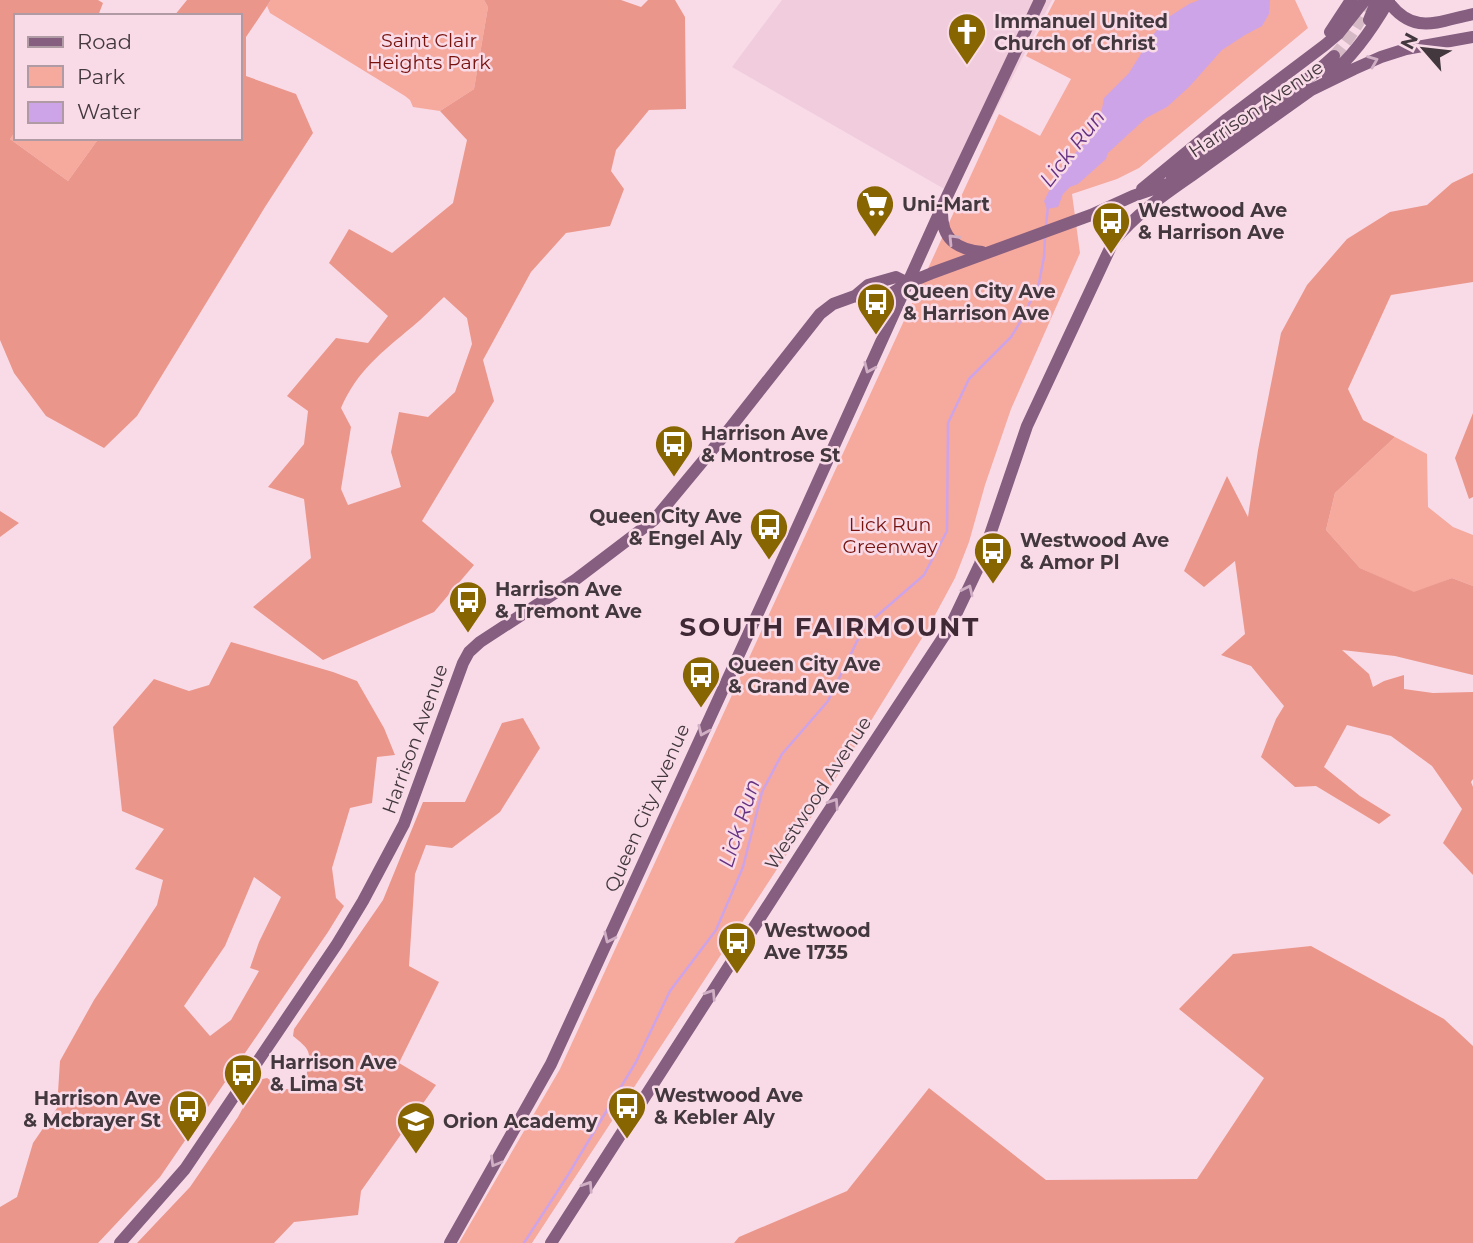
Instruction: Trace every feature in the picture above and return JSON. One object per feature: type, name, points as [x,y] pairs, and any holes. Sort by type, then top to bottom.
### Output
[{"type":"main road","name":"Queen City Avenue","points":[[450,1243],[551,1064],[942,206],[1041,0]]},
{"type":"main road","points":[[1324,44],[1351,0]]},
{"type":"main road","points":[[1133,196],[1227,119],[1338,34],[1365,0]]},
{"type":"main road","points":[[1311,90],[1353,51],[1373,26],[1385,0],[1414,23],[1430,24],[1473,14]]},
{"type":"main road","name":"Harrison Avenue","points":[[120,1243],[185,1169],[337,944],[363,901],[404,824],[469,652],[575,580],[654,520],[727,432],[810,324],[832,304],[855,296],[868,285],[896,277],[908,283],[1191,176],[1311,90],[1381,57],[1406,49],[1473,37]]},
{"type":"main road","points":[[1162,186],[1315,73],[1334,56]]},
{"type":"main road","name":"Westwood Avenue","points":[[551,1243],[950,627],[981,564],[1027,426],[1113,242],[1139,214],[1191,176]]},
{"type":"main road","points":[[942,206],[944,228],[951,241],[965,249],[984,253]]},
{"type":"main road","points":[[1091,215],[1102,215],[1110,220],[1114,229],[1113,242]]},
{"type":"shaded area","points":[[0,0],[98,0],[103,3],[99,14],[14,14],[14,134],[10,139],[68,181],[98,140],[242,140],[242,14],[176,14],[187,0],[271,0],[246,37],[246,76],[296,94],[313,133],[137,416],[104,448],[46,416],[14,373],[0,340]]},
{"type":"shaded area","points":[[484,0],[621,0],[641,7],[648,0],[675,0],[685,17],[686,109],[649,110],[616,150],[611,171],[624,189],[610,226],[566,233],[531,272],[483,360],[494,401],[422,521],[474,565],[434,612],[323,660],[253,607],[311,558],[304,499],[268,487],[304,444],[308,411],[287,396],[336,338],[368,343],[388,316],[329,263],[349,229],[392,253],[453,203],[467,140],[440,111],[474,89],[488,7]],"holes":[[[444,297],[467,318],[472,344],[455,392],[428,417],[399,412],[391,452],[401,487],[348,505],[341,489],[351,427],[341,408],[347,395],[381,354]]]},
{"type":"shaded area","points":[[782,0],[1052,0],[953,194],[732,67]]},
{"type":"shaded area","points":[[1473,173],[1473,282],[1391,295],[1348,389],[1363,420],[1395,437],[1335,493],[1326,530],[1360,568],[1414,592],[1452,578],[1473,586],[1473,675],[1395,656],[1342,650],[1369,674],[1373,687],[1404,675],[1404,689],[1433,693],[1473,692],[1473,875],[1443,843],[1462,809],[1432,766],[1391,736],[1347,725],[1324,767],[1360,796],[1391,815],[1379,824],[1316,786],[1295,787],[1261,757],[1284,706],[1251,666],[1221,655],[1245,634],[1235,561],[1204,587],[1184,571],[1227,476],[1248,517],[1281,333],[1307,285],[1347,239],[1390,212],[1427,205],[1452,183]]},
{"type":"shaded area","points":[[1473,413],[1473,497],[1469,499],[1455,458]]},
{"type":"shaded area","points":[[0,511],[19,523],[0,537]]},
{"type":"shaded area","points":[[231,642],[357,681],[384,728],[395,755],[377,757],[372,803],[350,808],[332,868],[336,898],[344,906],[160,1177],[98,1243],[0,1243],[0,1207],[17,1197],[33,1143],[57,1108],[60,1061],[94,1000],[157,905],[163,880],[135,869],[164,829],[122,811],[113,727],[154,679],[189,691],[209,685]],"holes":[[[254,877],[281,897],[259,942],[250,968],[259,971],[231,1020],[210,1036],[184,1006],[225,946]]]},
{"type":"shaded area","points":[[523,718],[540,748],[500,812],[452,848],[426,845],[415,874],[409,966],[439,982],[399,1063],[436,1085],[361,1191],[358,1215],[294,1222],[274,1243],[137,1243],[190,1187],[238,1117],[258,1080],[267,1078],[284,1089],[303,1090],[309,1055],[306,1048],[293,1036],[294,1029],[383,900],[423,802],[465,802],[502,723]]},
{"type":"shaded area","points":[[1311,946],[1444,1019],[1473,1046],[1473,1243],[734,1243],[739,1237],[847,1191],[929,1088],[1046,1180],[1197,1179],[1264,1078],[1179,1009],[1233,954]]},
{"type":"green space","name":"Saint Clair Heights Park","points":[[271,0],[484,0],[488,7],[474,89],[440,111],[413,107],[405,96],[270,13],[267,6]]},
{"type":"green space","name":"Lick Run Greenway","points":[[1055,0],[1295,0],[1308,28],[1139,168],[1117,179],[1072,194],[1080,253],[1011,409],[955,578],[927,630],[819,805],[532,1243],[459,1243],[560,1069],[999,114],[1040,136],[1071,79],[1026,56]]},
{"type":"green space","points":[[14,134],[14,140],[98,140],[68,181],[10,139]]},
{"type":"green space","points":[[1395,437],[1427,454],[1428,507],[1453,527],[1473,535],[1473,586],[1452,578],[1414,593],[1360,568],[1326,530],[1335,493]]},
{"type":"water","points":[[1199,0],[1270,0],[1269,14],[1262,26],[1222,50],[1167,107],[1146,118],[1108,153],[1106,159],[1078,184],[1070,187],[1063,194],[1058,207],[1047,209],[1044,201],[1060,169],[1093,134],[1104,98],[1129,73],[1152,36],[1167,18]]},
{"type":"waterway","name":"Lick Run","points":[[1046,227],[1048,206]]},
{"type":"waterway","name":"Lick Run","points":[[524,1243],[636,1062],[670,991],[716,930],[743,867],[762,792],[782,754],[828,701],[864,627],[924,575],[947,531],[948,423],[969,379],[1011,337],[1022,319],[1039,283],[1045,237]]},
{"type":"tunnel","points":[[1334,56],[1354,30],[1370,0]]},
{"type":"place","name":"Immanuel United Church of Christ","points":[[967,66]]},
{"type":"place","name":"Uni-Mart","points":[[875,238]]},
{"type":"place","name":"Westwood Ave & Harrison Ave","points":[[1111,255]]},
{"type":"place","name":"Queen City Ave & Harrison Ave","points":[[876,336]]},
{"type":"place","name":"Harrison Ave & Montrose St","points":[[674,478]]},
{"type":"place","name":"Queen City Ave & Engel Aly","points":[[769,561]]},
{"type":"place","name":"Westwood Ave & Amor Pl","points":[[993,585]]},
{"type":"place","name":"Harrison Ave & Tremont Ave","points":[[468,634]]},
{"type":"place","name":"Queen City Ave & Grand Ave","points":[[701,709]]},
{"type":"place","name":"Westwood Ave 1735","points":[[737,975]]},
{"type":"place","name":"Harrison Ave & Lima St","points":[[243,1107]]},
{"type":"place","name":"Westwood Ave & Kebler Aly","points":[[627,1140]]},
{"type":"place","name":"Harrison Ave & Mcbrayer St","points":[[188,1143]]},
{"type":"place","name":"Orion Academy","points":[[416,1155]]},
{"type":"district","name":"SOUTH FAIRMOUNT","points":[[830,627]]}]
